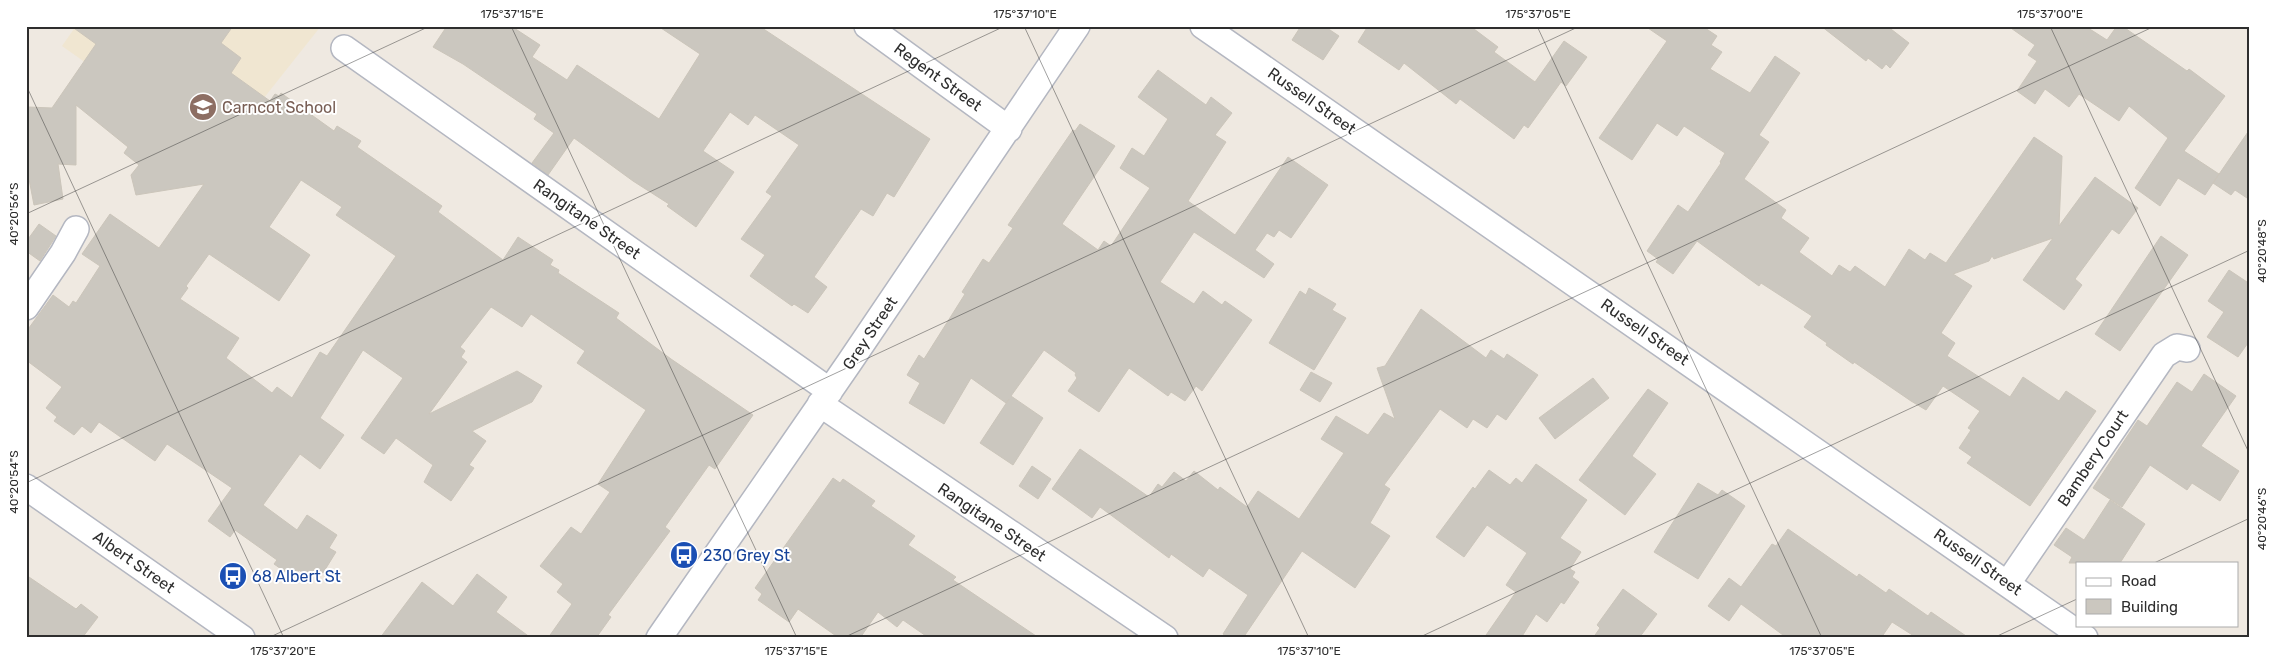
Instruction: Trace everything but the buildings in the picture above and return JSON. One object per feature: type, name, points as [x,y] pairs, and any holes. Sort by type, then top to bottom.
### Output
[{"type":"street","name":"Regent Street","points":[[867,26],[1009,128]]},
{"type":"street","name":"Grey Street","points":[[658,638],[825,398],[1078,26]]},
{"type":"street","name":"Russell Street","points":[[1204,26],[2086,638]]},
{"type":"street","name":"Rangitane Street","points":[[344,48],[825,398],[1165,638]]},
{"type":"street","points":[[26,307],[63,253],[76,229]]},
{"type":"street","name":"Bambery Court","points":[[2008,583],[2164,355],[2177,348],[2187,349]]},
{"type":"street","name":"Albert Street","points":[[26,488],[242,638]]},
{"type":"shaded area","name":"Carncot School","points":[[76,26],[321,26],[218,156],[62,46]]},
{"type":"place","name":"Carncot School","points":[[203,107]]},
{"type":"place","name":"230 Grey St","points":[[684,555]]},
{"type":"place","name":"68 Albert St","points":[[233,576]]}]
